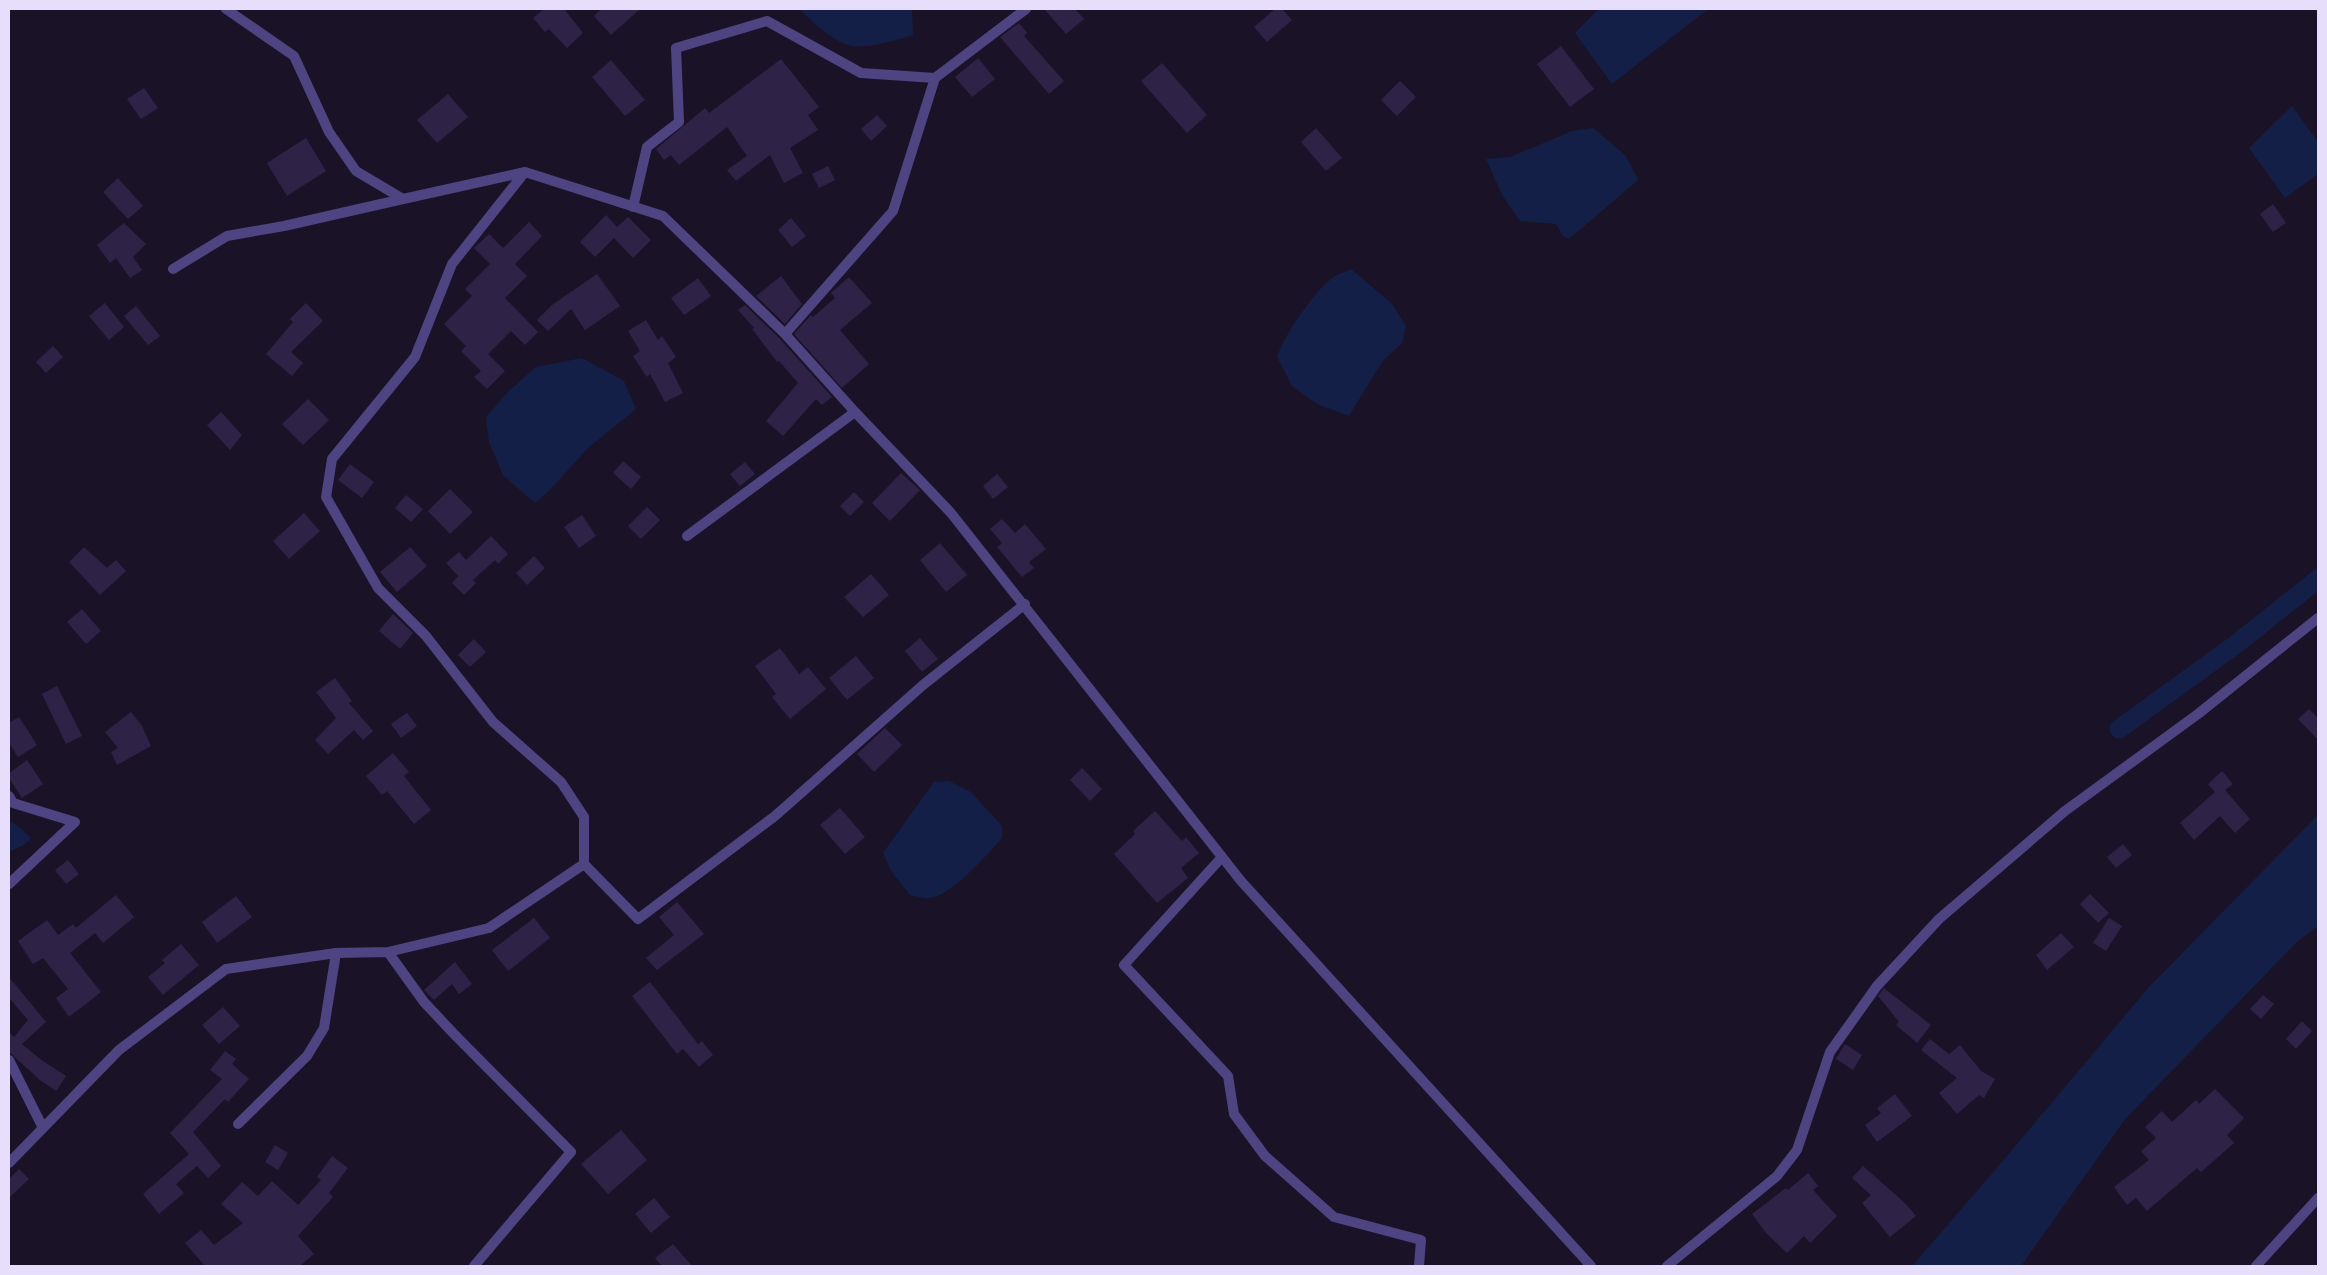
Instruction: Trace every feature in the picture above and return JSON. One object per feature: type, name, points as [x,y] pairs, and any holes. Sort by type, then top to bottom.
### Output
[{"type":"street","points":[[226,9],[294,56],[329,132],[356,171],[403,199]]},
{"type":"street","points":[[785,334],[893,210],[934,78],[1026,9]]},
{"type":"street","points":[[633,206],[647,147],[679,122],[676,48],[767,21],[861,72],[934,78]]},
{"type":"street","points":[[525,172],[452,264],[415,357],[332,459],[326,497],[378,588],[426,636],[493,722],[561,782],[584,817],[584,864],[638,919],[775,816],[923,685],[1025,604]]},
{"type":"street","points":[[173,269],[227,236],[284,226],[525,172],[663,216],[785,334],[854,412],[951,513],[1025,604],[1241,881],[1591,1266]]},
{"type":"street","points":[[687,536],[854,412]]},
{"type":"street","points":[[1667,1266],[1777,1176],[1798,1150],[1830,1052],[1877,986],[1939,919],[2065,811],[2198,714],[2318,618]]},
{"type":"street","points":[[9,796],[13,803],[75,822],[9,884]]},
{"type":"street","points":[[1222,857],[1124,965],[1228,1076],[1234,1114],[1265,1156],[1334,1217],[1421,1240],[1419,1266]]},
{"type":"street","points":[[9,1164],[119,1050],[226,969],[336,953],[388,952],[489,928],[584,864]]},
{"type":"street","points":[[388,952],[424,1002],[571,1152],[474,1266]]},
{"type":"street","points":[[238,1124],[307,1056],[324,1028],[336,953]]},
{"type":"street","points":[[9,1060],[43,1128]]},
{"type":"street","points":[[2256,1266],[2318,1198]]},
{"type":"water","points":[[799,9],[912,9],[913,35],[871,45],[848,45],[828,35]]},
{"type":"water","points":[[1599,9],[1708,9],[1612,84],[1575,33]]},
{"type":"water","points":[[2292,106],[2318,142],[2318,174],[2285,198],[2249,148]]},
{"type":"water","points":[[1593,128],[1626,156],[1638,180],[1569,239],[1563,236],[1556,224],[1520,221],[1502,195],[1486,159],[1510,157],[1572,131]]},
{"type":"water","points":[[1351,269],[1392,304],[1406,326],[1402,343],[1382,362],[1349,416],[1317,404],[1292,386],[1277,357],[1286,337],[1317,293],[1333,277]]},
{"type":"water","points":[[582,358],[624,381],[636,409],[588,448],[549,491],[535,503],[503,475],[489,442],[486,417],[509,391],[536,367]]},
{"type":"water","points":[[949,781],[971,792],[1002,826],[1002,838],[969,873],[948,890],[930,898],[910,895],[891,871],[883,853],[934,782]]},
{"type":"water","points":[[2318,815],[2318,926],[2298,941],[2126,1118],[2021,1266],[1912,1266],[2149,987]]},
{"type":"water","points":[[9,821],[18,826],[31,838],[25,844],[9,852]]},
{"type":"building","points":[[544,9],[564,9],[583,33],[567,48],[549,29],[545,32],[533,18]]},
{"type":"building","points":[[601,9],[640,9],[611,35],[594,16]]},
{"type":"building","points":[[1044,9],[1075,9],[1084,19],[1066,34]]},
{"type":"building","points":[[1275,9],[1282,9],[1292,20],[1267,42],[1254,27]]},
{"type":"building","points":[[1019,23],[1027,33],[1024,36],[1064,81],[1049,94],[1000,37]]},
{"type":"building","points":[[1561,46],[1594,89],[1570,107],[1537,64]]},
{"type":"building","points":[[978,58],[995,79],[972,97],[955,77]]},
{"type":"building","points":[[781,59],[819,107],[808,115],[818,130],[790,148],[803,173],[784,183],[770,155],[736,181],[727,170],[747,156],[727,127],[679,165],[671,155],[664,160],[656,149],[705,108],[709,113]]},
{"type":"building","points":[[611,60],[645,100],[625,116],[592,77]]},
{"type":"building","points":[[1162,63],[1207,115],[1187,133],[1141,81]]},
{"type":"building","points":[[1400,81],[1416,97],[1397,116],[1381,100]]},
{"type":"building","points":[[144,88],[158,108],[141,119],[127,99]]},
{"type":"building","points":[[448,94],[468,117],[437,143],[417,120]]},
{"type":"building","points":[[877,115],[887,126],[871,141],[861,129]]},
{"type":"building","points":[[1316,128],[1342,158],[1326,171],[1301,142]]},
{"type":"building","points":[[306,138],[326,171],[287,196],[267,163]]},
{"type":"building","points":[[828,166],[835,180],[819,188],[812,174]]},
{"type":"building","points":[[118,178],[143,206],[128,219],[103,192]]},
{"type":"building","points":[[2273,204],[2286,223],[2273,232],[2260,214]]},
{"type":"building","points":[[606,215],[617,227],[628,217],[651,240],[633,258],[614,238],[595,257],[580,242]]},
{"type":"building","points":[[791,218],[806,236],[792,247],[778,230]]},
{"type":"building","points":[[529,222],[542,236],[515,264],[527,276],[505,298],[538,332],[525,345],[511,331],[488,354],[505,371],[487,389],[474,377],[481,371],[461,351],[466,346],[444,324],[472,296],[465,289],[490,264],[474,248],[489,234],[503,248]]},
{"type":"building","points":[[124,223],[146,244],[133,257],[142,270],[130,278],[116,258],[110,263],[97,245]]},
{"type":"building","points":[[597,274],[620,306],[585,330],[571,309],[548,331],[537,320],[552,305]]},
{"type":"building","points":[[781,276],[802,304],[785,324],[756,296]]},
{"type":"building","points":[[849,277],[872,303],[840,330],[869,364],[842,388],[794,334],[811,315],[813,317],[835,298],[831,293]]},
{"type":"building","points":[[698,278],[711,296],[684,315],[671,298]]},
{"type":"building","points":[[105,303],[124,327],[109,340],[89,316]]},
{"type":"building","points":[[306,303],[323,321],[291,352],[303,363],[292,376],[266,354],[293,322],[290,319]]},
{"type":"building","points":[[745,305],[780,339],[832,397],[822,405],[816,399],[783,436],[766,421],[798,383],[779,361],[777,362],[752,329],[754,328],[738,310]]},
{"type":"building","points":[[136,306],[160,336],[148,345],[124,316]]},
{"type":"building","points":[[646,320],[658,340],[662,336],[676,357],[668,363],[683,393],[665,402],[650,374],[647,377],[633,356],[640,351],[628,331]]},
{"type":"building","points":[[53,346],[63,357],[46,373],[36,362]]},
{"type":"building","points":[[308,399],[329,420],[303,445],[282,424]]},
{"type":"building","points":[[221,412],[242,435],[230,450],[207,425]]},
{"type":"building","points":[[623,461],[641,477],[631,489],[613,473]]},
{"type":"building","points":[[745,462],[755,474],[740,486],[730,474]]},
{"type":"building","points":[[350,464],[374,482],[362,498],[338,480]]},
{"type":"building","points":[[901,473],[920,490],[890,521],[872,503]]},
{"type":"building","points":[[997,474],[1008,487],[993,499],[983,486]]},
{"type":"building","points":[[450,489],[473,512],[450,534],[428,511]]},
{"type":"building","points":[[854,492],[864,502],[850,516],[840,506]]},
{"type":"building","points":[[406,495],[423,509],[411,522],[395,508]]},
{"type":"building","points":[[647,507],[660,520],[641,539],[628,526]]},
{"type":"building","points":[[304,513],[320,531],[289,559],[273,541]]},
{"type":"building","points":[[582,515],[596,536],[579,548],[564,527]]},
{"type":"building","points":[[1002,519],[1015,533],[1025,524],[1046,549],[1029,562],[1034,568],[1022,577],[997,547],[1002,543],[990,529]]},
{"type":"building","points":[[491,536],[508,554],[498,564],[495,560],[473,580],[476,583],[464,595],[452,583],[458,576],[446,563],[459,552],[466,560]]},
{"type":"building","points":[[940,543],[967,575],[946,592],[920,560]]},
{"type":"building","points":[[84,547],[107,568],[116,560],[126,571],[100,595],[69,562]]},
{"type":"building","points":[[410,547],[427,566],[397,592],[380,572]]},
{"type":"building","points":[[534,556],[545,568],[527,585],[516,573]]},
{"type":"building","points":[[871,574],[889,595],[863,617],[844,597]]},
{"type":"building","points":[[82,609],[101,631],[86,644],[67,622]]},
{"type":"building","points":[[393,614],[413,633],[400,649],[379,631]]},
{"type":"building","points":[[920,638],[938,659],[922,672],[905,651]]},
{"type":"building","points":[[474,639],[486,652],[470,667],[458,655]]},
{"type":"building","points":[[780,648],[799,674],[808,667],[826,689],[790,719],[772,697],[776,694],[755,666]]},
{"type":"building","points":[[856,656],[874,678],[847,700],[829,678]]},
{"type":"building","points":[[335,678],[352,701],[349,703],[373,731],[363,740],[354,730],[328,754],[315,740],[336,718],[316,692]]},
{"type":"building","points":[[57,686],[82,736],[66,744],[42,694]]},
{"type":"building","points":[[2309,709],[2318,718],[2318,740],[2298,719]]},
{"type":"building","points":[[131,712],[142,726],[151,746],[117,765],[111,752],[118,748],[105,732]]},
{"type":"building","points":[[407,713],[417,726],[401,738],[391,724]]},
{"type":"building","points":[[19,717],[37,745],[18,757],[9,743],[9,723]]},
{"type":"building","points":[[885,728],[902,745],[874,772],[857,754]]},
{"type":"building","points":[[393,753],[409,772],[404,776],[431,810],[414,824],[387,791],[382,795],[366,776]]},
{"type":"building","points":[[27,760],[43,784],[22,798],[9,778],[9,773]]},
{"type":"building","points":[[1082,768],[1102,789],[1090,801],[1070,780]]},
{"type":"building","points":[[2222,771],[2233,784],[2225,790],[2250,819],[2235,833],[2220,816],[2194,840],[2180,823],[2215,792],[2208,784]]},
{"type":"building","points":[[840,808],[865,837],[845,854],[820,825]]},
{"type":"building","points":[[1155,811],[1182,841],[1186,837],[1199,853],[1181,868],[1188,878],[1157,903],[1114,854],[1135,834],[1133,831]]},
{"type":"building","points":[[2123,844],[2132,855],[2116,868],[2107,857]]},
{"type":"building","points":[[68,860],[79,874],[66,884],[55,870]]},
{"type":"building","points":[[2090,894],[2109,913],[2098,923],[2080,904]]},
{"type":"building","points":[[116,895],[134,917],[103,943],[95,933],[70,953],[101,992],[69,1017],[56,998],[68,989],[43,958],[33,964],[18,941],[47,920],[58,935],[73,924],[76,928]]},
{"type":"building","points":[[236,896],[252,917],[217,943],[202,922]]},
{"type":"building","points":[[677,902],[704,934],[657,970],[646,958],[674,935],[659,917]]},
{"type":"building","points":[[534,918],[550,938],[508,971],[492,950]]},
{"type":"building","points":[[2109,918],[2122,926],[2106,951],[2093,943]]},
{"type":"building","points":[[2061,933],[2074,947],[2047,970],[2036,955]]},
{"type":"building","points":[[181,944],[199,965],[163,995],[148,977],[165,963],[162,960]]},
{"type":"building","points":[[455,962],[472,984],[459,994],[452,984],[434,1000],[424,990]]},
{"type":"building","points":[[9,977],[46,1022],[22,1044],[40,1059],[66,1076],[56,1091],[40,1080],[9,1052],[9,1032],[14,1037],[28,1020],[9,998]]},
{"type":"building","points":[[650,982],[698,1044],[702,1041],[713,1055],[699,1067],[683,1049],[677,1054],[632,996]]},
{"type":"building","points":[[1884,988],[1931,1025],[1917,1043],[1896,1025],[1899,1022],[1878,996]]},
{"type":"building","points":[[2263,995],[2274,1004],[2261,1019],[2250,1009]]},
{"type":"building","points":[[223,1007],[240,1026],[219,1044],[202,1025]]},
{"type":"building","points":[[2302,1021],[2312,1031],[2296,1049],[2286,1039]]},
{"type":"building","points":[[1930,1039],[1949,1054],[1960,1045],[1981,1071],[1995,1079],[1984,1098],[1979,1095],[1957,1114],[1939,1093],[1957,1078],[1921,1050]]},
{"type":"building","points":[[1845,1044],[1862,1055],[1853,1070],[1836,1059]]},
{"type":"building","points":[[225,1051],[236,1059],[232,1064],[249,1079],[228,1102],[225,1099],[193,1132],[221,1166],[208,1178],[197,1166],[176,1184],[184,1193],[159,1214],[143,1194],[189,1154],[170,1133],[222,1079],[210,1070]]},
{"type":"building","points":[[2215,1089],[2244,1118],[2227,1135],[2234,1143],[2201,1172],[2197,1168],[2147,1211],[2136,1198],[2127,1205],[2114,1187],[2149,1160],[2141,1151],[2156,1138],[2145,1127],[2162,1111],[2172,1122],[2196,1100],[2199,1104]]},
{"type":"building","points":[[1895,1094],[1912,1116],[1877,1142],[1865,1125],[1881,1113],[1877,1108]]},
{"type":"building","points":[[621,1130],[647,1160],[608,1194],[581,1164]]},
{"type":"building","points":[[275,1145],[288,1153],[278,1170],[265,1162]]},
{"type":"building","points":[[332,1156],[348,1168],[329,1193],[333,1197],[298,1236],[314,1254],[300,1266],[205,1266],[185,1243],[201,1230],[214,1245],[243,1223],[221,1204],[242,1182],[258,1196],[272,1181],[298,1205],[321,1180],[317,1177]]},
{"type":"building","points":[[1863,1166],[1906,1204],[1916,1216],[1890,1237],[1862,1203],[1871,1195],[1852,1178]]},
{"type":"building","points":[[19,1169],[29,1179],[9,1198],[9,1179]]},
{"type":"building","points":[[1808,1173],[1818,1186],[1813,1190],[1837,1216],[1810,1243],[1804,1236],[1787,1253],[1766,1233],[1752,1214],[1786,1188],[1788,1190]]},
{"type":"building","points":[[654,1198],[670,1217],[651,1233],[635,1214]]},
{"type":"building","points":[[673,1244],[692,1266],[662,1266],[655,1258]]},
{"type":"waterway","points":[[2119,729],[2235,645],[2318,579]]}]
